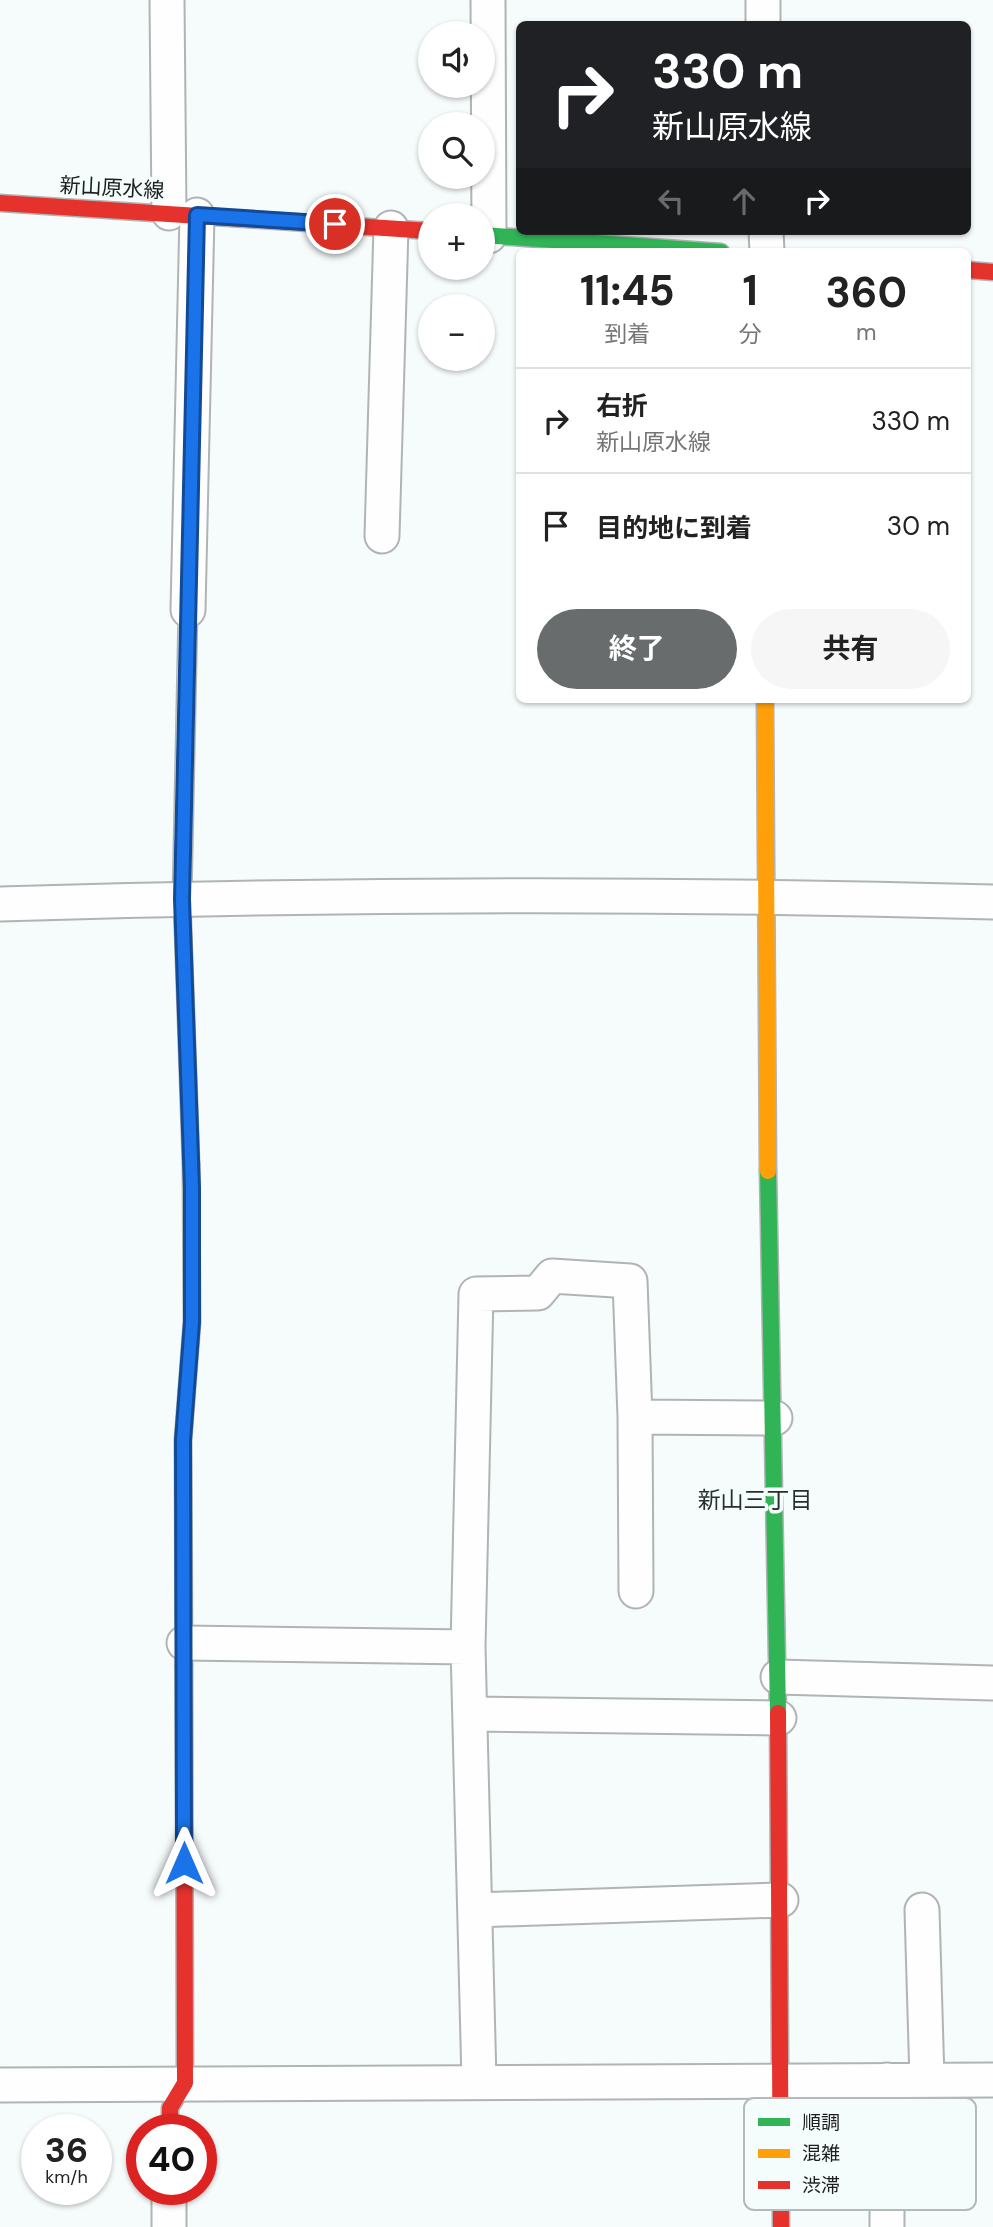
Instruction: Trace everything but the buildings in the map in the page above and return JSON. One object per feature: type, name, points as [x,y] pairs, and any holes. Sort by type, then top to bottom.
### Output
[{"type":"street","points":[[167,0],[183,214],[188,610]]},
{"type":"street","points":[[486,203],[488,0]]},
{"type":"street","points":[[763,21],[764,0]]},
{"type":"street","name":"新山原水線","points":[[0,203],[418,230]]},
{"type":"street","points":[[382,536],[391,228]]},
{"type":"street","points":[[495,236],[666,248]]},
{"type":"street","points":[[971,270],[993,272]]},
{"type":"street","points":[[765,703],[764,896],[775,1418],[782,2098]]},
{"type":"street","points":[[0,904],[182,899],[764,896],[993,902]]},
{"type":"street","points":[[170,2114],[170,2108],[185,2083],[183,1440],[192,1322],[192,1188],[182,899]]},
{"type":"street","points":[[479,2081],[468,1647],[476,1294],[538,1293],[552,1276],[630,1281],[635,1417],[636,1591]]},
{"type":"street","points":[[635,1417],[775,1418]]},
{"type":"street","points":[[184,1643],[468,1647]]},
{"type":"street","points":[[778,1677],[992,1683]]},
{"type":"street","points":[[470,1714],[779,1718]]},
{"type":"street","points":[[474,1910],[780,1900]]},
{"type":"street","points":[[922,1910],[927,2080]]},
{"type":"street","points":[[887,2080],[887,2098]]},
{"type":"street","points":[[0,2085],[993,2080]]},
{"type":"street","points":[[169,2205],[169,2227]]},
{"type":"lane","points":[[182,899],[188,610]]},
{"type":"traffic: fast","points":[[495,236],[665,248]]},
{"type":"traffic: fast","points":[[182,899],[191,1164]]},
{"type":"traffic: fast","points":[[768,1171],[778,1713]]},
{"type":"traffic: slow","points":[[765,703],[768,1171]]},
{"type":"traffic: slow","points":[[184,1665],[183,1440],[192,1322],[191,1164]]},
{"type":"traffic: jam","points":[[0,203],[418,230]]},
{"type":"traffic: jam","points":[[971,270],[993,272]]},
{"type":"traffic: jam","points":[[170,2114],[170,2108],[185,2083],[184,1665]]},
{"type":"traffic: jam","points":[[778,1713],[780,2098]]},
{"type":"traffic: jam","points":[[781,2210],[781,2227]]},
{"type":"district","name":"新山三丁目","points":[[755,1500]]},
{"type":"route","points":[[184,1863],[183,1440],[192,1322],[192,1188],[182,899],[197,215],[335,224]]}]
